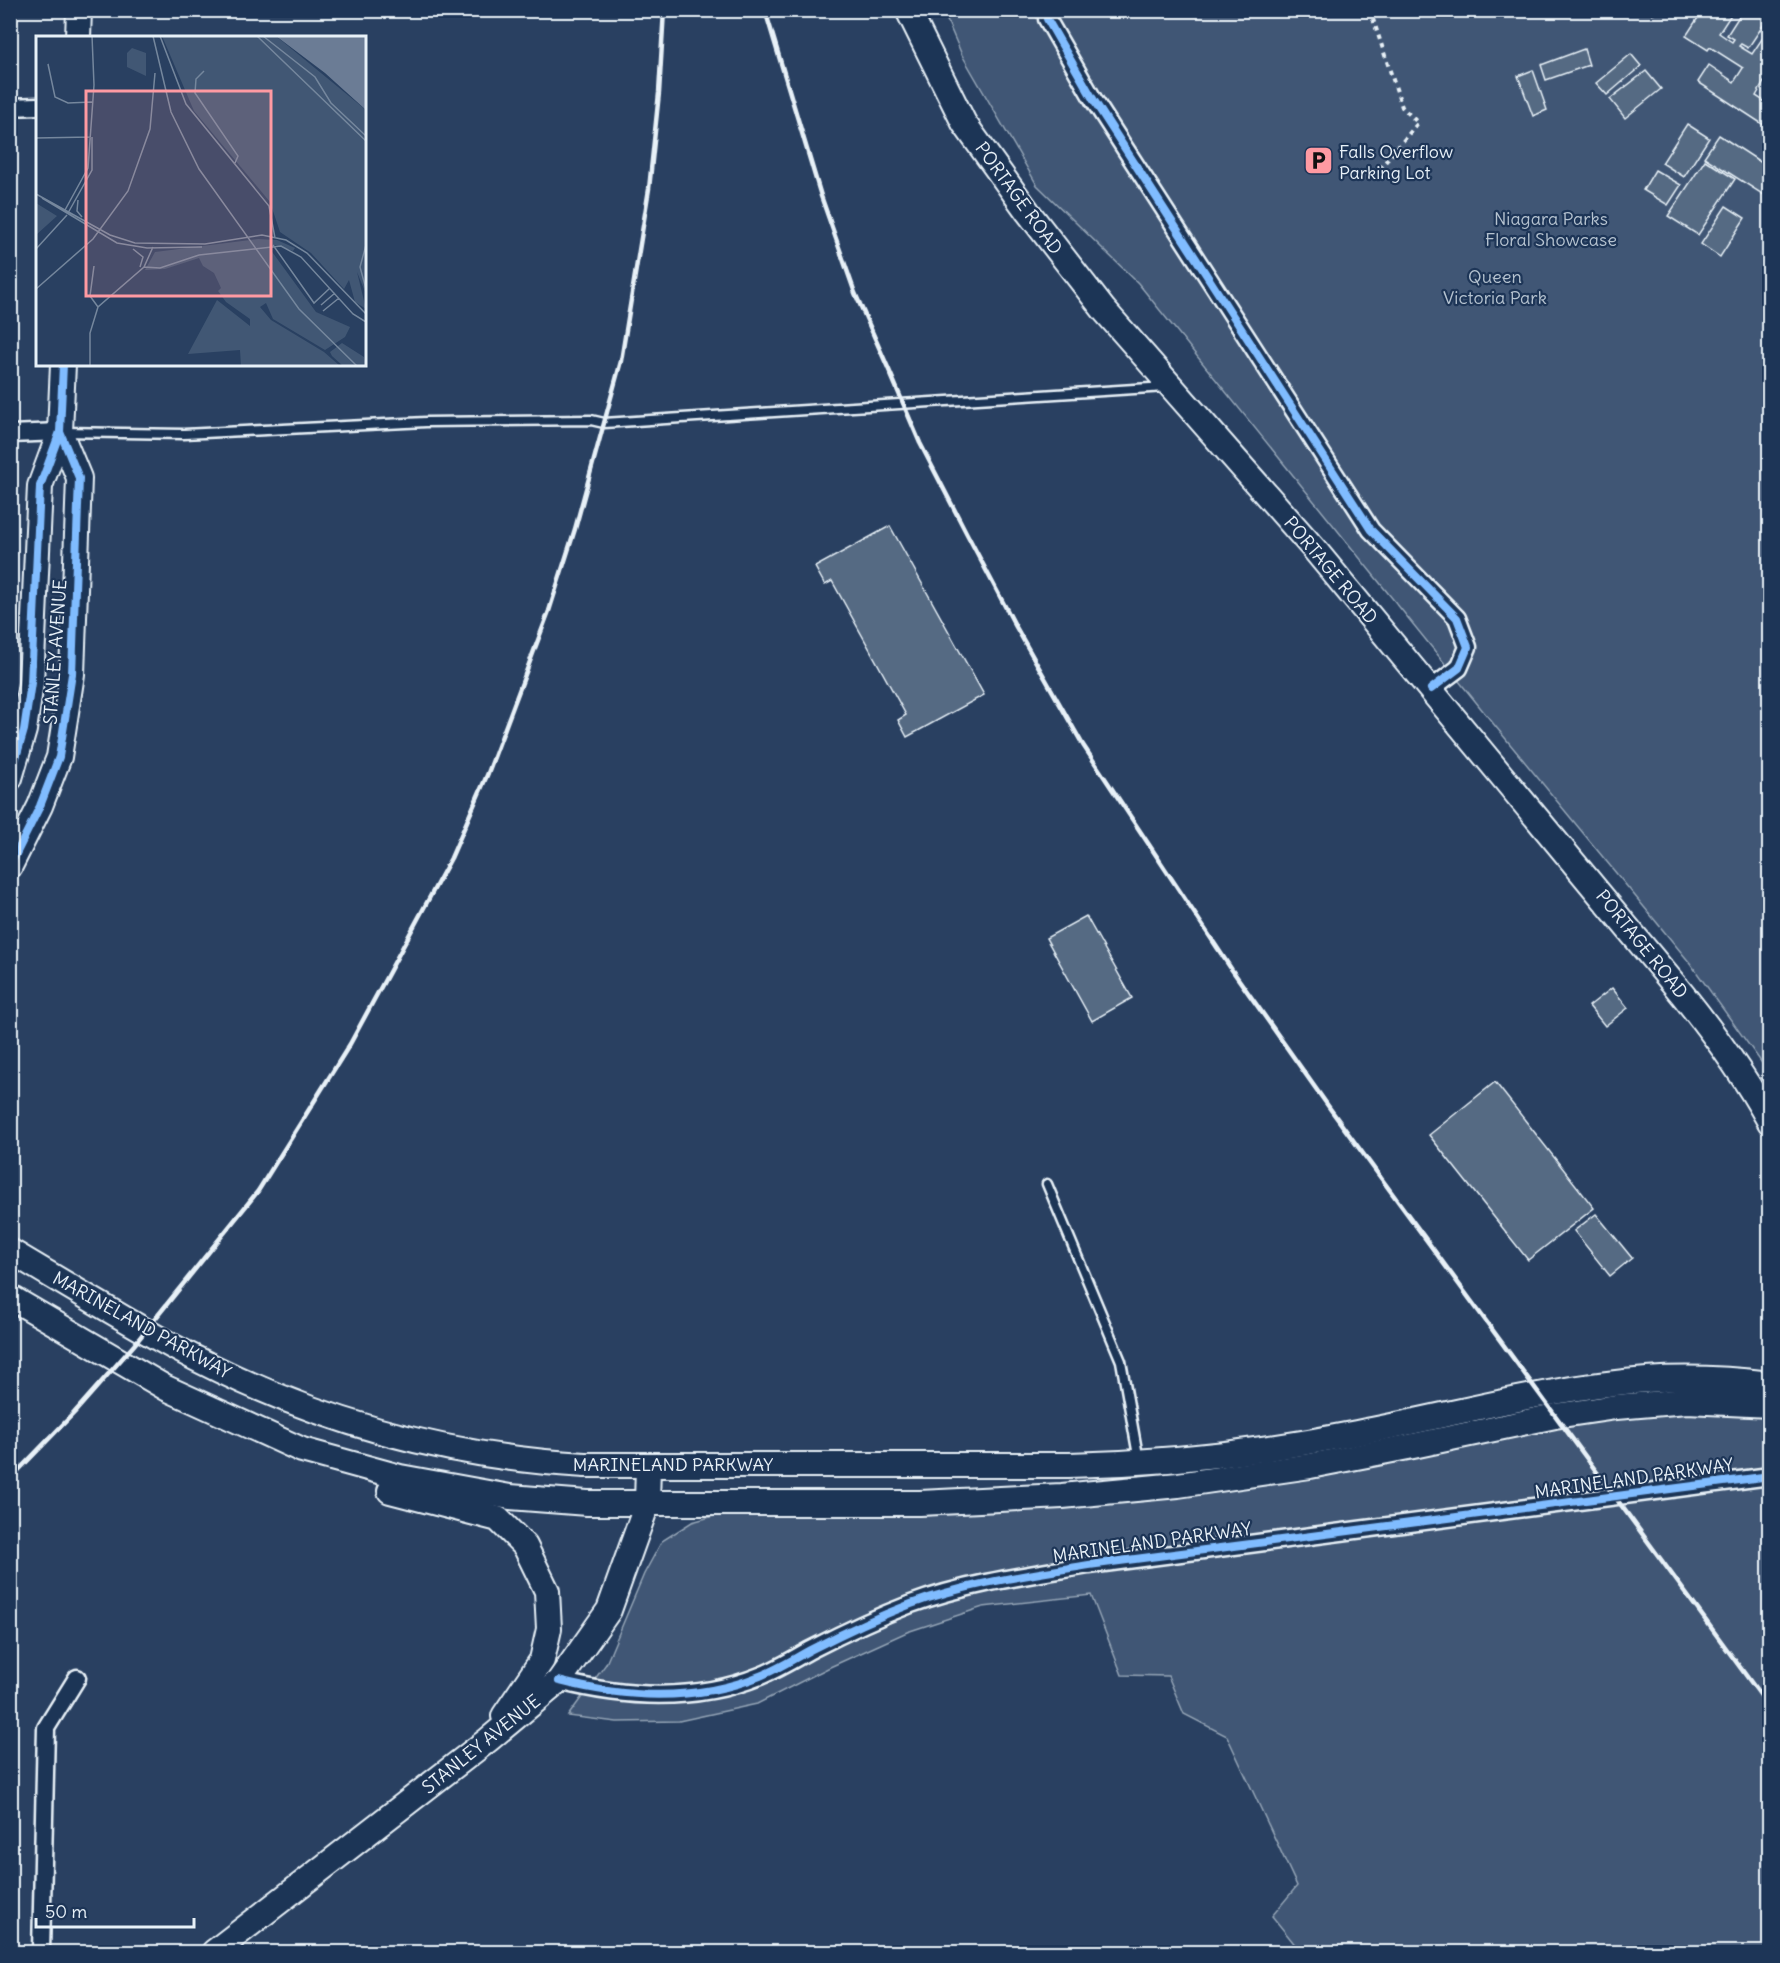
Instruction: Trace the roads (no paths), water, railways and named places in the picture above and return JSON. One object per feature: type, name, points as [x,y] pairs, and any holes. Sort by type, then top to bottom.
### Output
[{"type":"main road","points":[[78,36],[79,10]]},
{"type":"main road","name":"PORTAGE ROAD","points":[[908,10],[964,123],[1028,212],[1104,310],[1307,542],[1654,959],[1730,1057],[1770,1122]]},
{"type":"main road","name":"STANLEY AVENUE","points":[[10,778],[24,730],[31,683],[40,486],[60,432],[63,366]]},
{"type":"main road","name":"STANLEY AVENUE","points":[[10,866],[40,806],[59,756],[72,674],[79,478],[60,432]]},
{"type":"main road","points":[[1654,959],[1689,989],[1715,1016],[1770,1088]]},
{"type":"main road","name":"MARINELAND PARKWAY","points":[[15,1253],[173,1346],[279,1396],[354,1425],[420,1443],[471,1453],[585,1465],[1069,1465],[1202,1458],[1310,1442],[1510,1401],[1612,1383],[1688,1378],[1770,1384]]},
{"type":"main road","points":[[10,1297],[259,1444],[348,1480],[449,1505],[498,1520],[525,1546],[547,1591],[549,1629],[542,1660],[488,1740]]},
{"type":"main road","points":[[166,1388],[302,1450],[400,1477],[510,1497],[587,1503],[647,1504],[920,1503],[1062,1496],[1178,1485],[1310,1466],[1555,1416],[1616,1407],[1688,1401],[1770,1405]]},
{"type":"main road","name":"STANLEY AVENUE","points":[[214,1953],[488,1740],[559,1681],[609,1610],[647,1504],[648,1465]]},
{"type":"street","points":[[1047,10],[1047,19],[1093,99],[1371,530],[1456,618],[1468,647],[1459,668],[1431,689]]},
{"type":"street","points":[[10,107],[36,106]]},
{"type":"street","points":[[10,434],[60,432]]},
{"type":"street","name":"MARINELAND PARKWAY","points":[[559,1681],[620,1693],[671,1694],[715,1690],[762,1676],[880,1616],[936,1596],[990,1582],[1089,1565],[1770,1476]]},
{"type":"street","points":[[41,1953],[46,1728],[78,1678]]},
{"type":"lane","points":[[60,432],[184,434],[426,422],[591,420],[604,423],[1172,387]]},
{"type":"lane","points":[[1047,1184],[1121,1361],[1140,1462]]},
{"type":"railway","points":[[10,1479],[74,1413],[134,1345],[258,1191],[350,1044],[451,858],[488,773],[549,611],[575,529],[621,361],[649,189],[659,93],[664,10]]},
{"type":"railway","points":[[765,10],[821,196],[855,293],[920,443],[1016,627],[1083,745],[1232,970],[1331,1110],[1770,1708]]},
{"type":"place","name":"Falls Overflow Parking Lot","points":[[1318,161]]},
{"type":"park label","name":"Niagara Parks Floral Showcase","points":[[1551,228]]},
{"type":"park label","name":"Queen Victoria Park","points":[[1495,286]]}]
